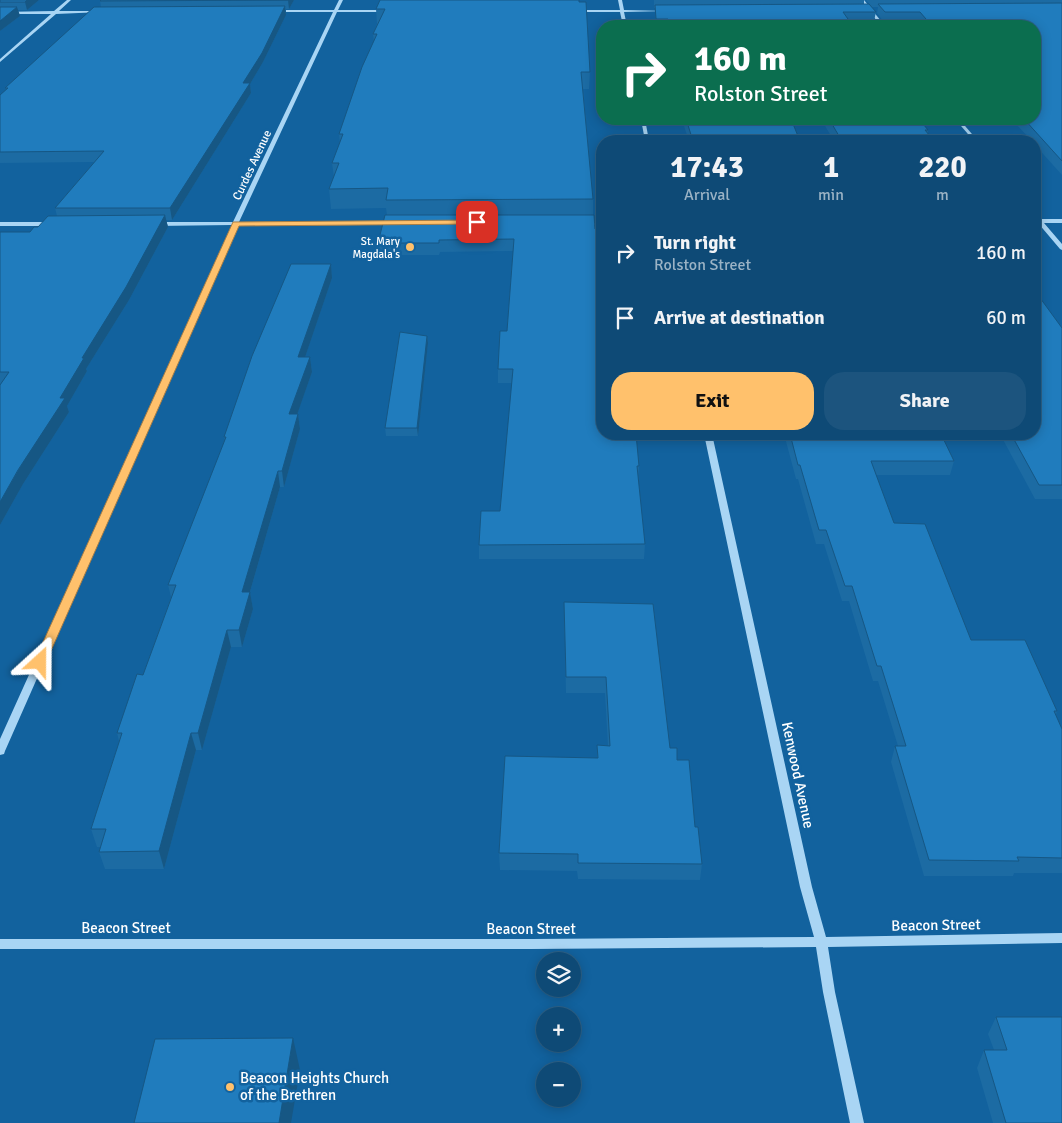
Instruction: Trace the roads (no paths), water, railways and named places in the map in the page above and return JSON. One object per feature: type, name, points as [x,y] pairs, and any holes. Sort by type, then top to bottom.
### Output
[{"type":"street","points":[[0,61],[69,0]]},
{"type":"street","name":"Curdes Avenue","points":[[0,752],[236,224],[341,0]]},
{"type":"street","points":[[620,0],[624,20]]},
{"type":"street","points":[[862,0],[878,20]]},
{"type":"street","points":[[860,10],[878,10]]},
{"type":"street","points":[[272,11],[397,11]]},
{"type":"street","points":[[572,11],[666,11]]},
{"type":"street","points":[[0,13],[103,12]]},
{"type":"street","points":[[962,125],[971,135]]},
{"type":"street","points":[[1041,219],[1062,220]]},
{"type":"street","points":[[144,224],[400,223]]},
{"type":"street","points":[[575,223],[596,223]]},
{"type":"street","points":[[0,224],[56,224]]},
{"type":"street","points":[[1041,225],[1062,248]]},
{"type":"street","name":"Kenwood Avenue","points":[[709,440],[806,887],[821,942],[829,992],[857,1123]]},
{"type":"street","name":"Beacon Street","points":[[0,944],[493,945],[1062,938]]},
{"type":"place","name":"St. Mary Magdala's","points":[[410,247]]},
{"type":"place","name":"Beacon Heights Church of the Brethren","points":[[230,1087]]}]
